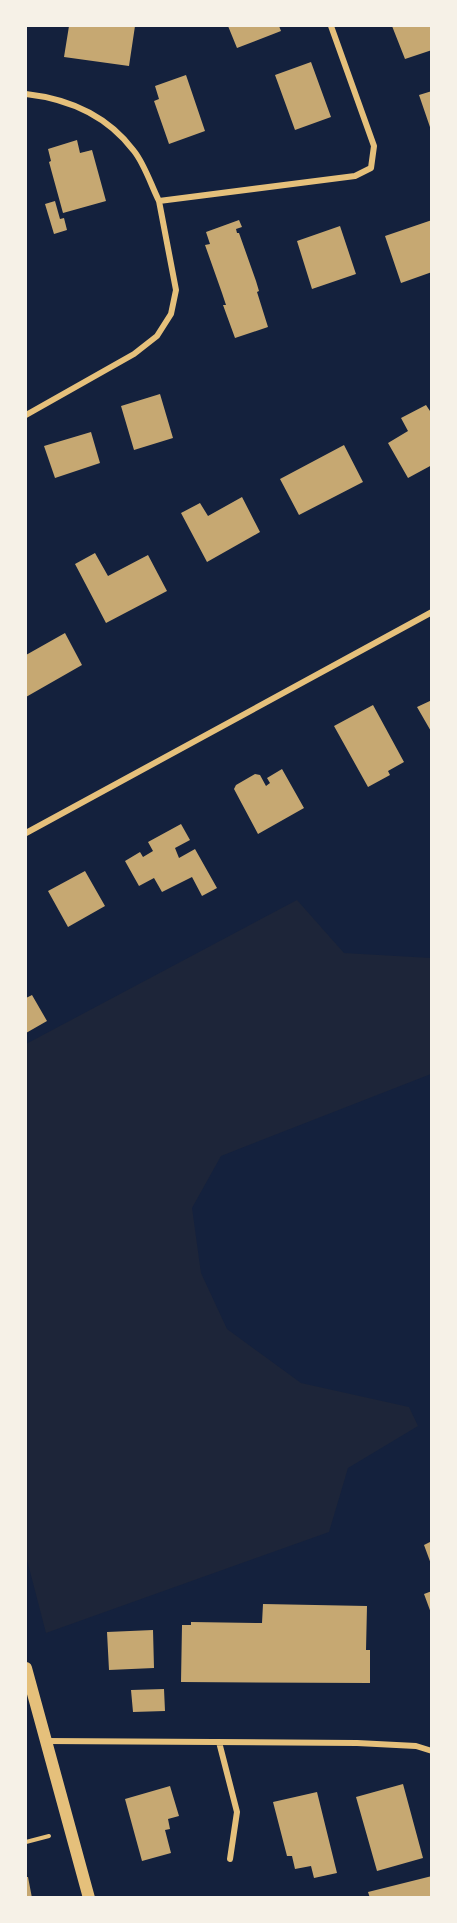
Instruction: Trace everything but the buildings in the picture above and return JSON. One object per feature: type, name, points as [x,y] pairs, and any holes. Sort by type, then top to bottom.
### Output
[{"type":"main road","points":[[26,1668],[89,1898]]},
{"type":"street","points":[[159,201],[355,176],[371,168],[374,146],[331,26]]},
{"type":"street","points":[[26,94],[45,96],[79,106],[111,126],[135,152],[159,201],[176,290],[171,314],[157,336],[134,354],[26,415]]},
{"type":"street","points":[[26,833],[432,612]]},
{"type":"street","points":[[45,1741],[357,1743],[416,1746],[432,1751]]},
{"type":"street","points":[[219,1742],[237,1812],[230,1859]]},
{"type":"shaded area","points":[[297,900],[344,953],[431,958],[431,1074],[221,1156],[192,1208],[201,1273],[227,1329],[301,1383],[409,1407],[418,1426],[348,1468],[329,1532],[46,1633],[26,1556],[26,1044]]}]
